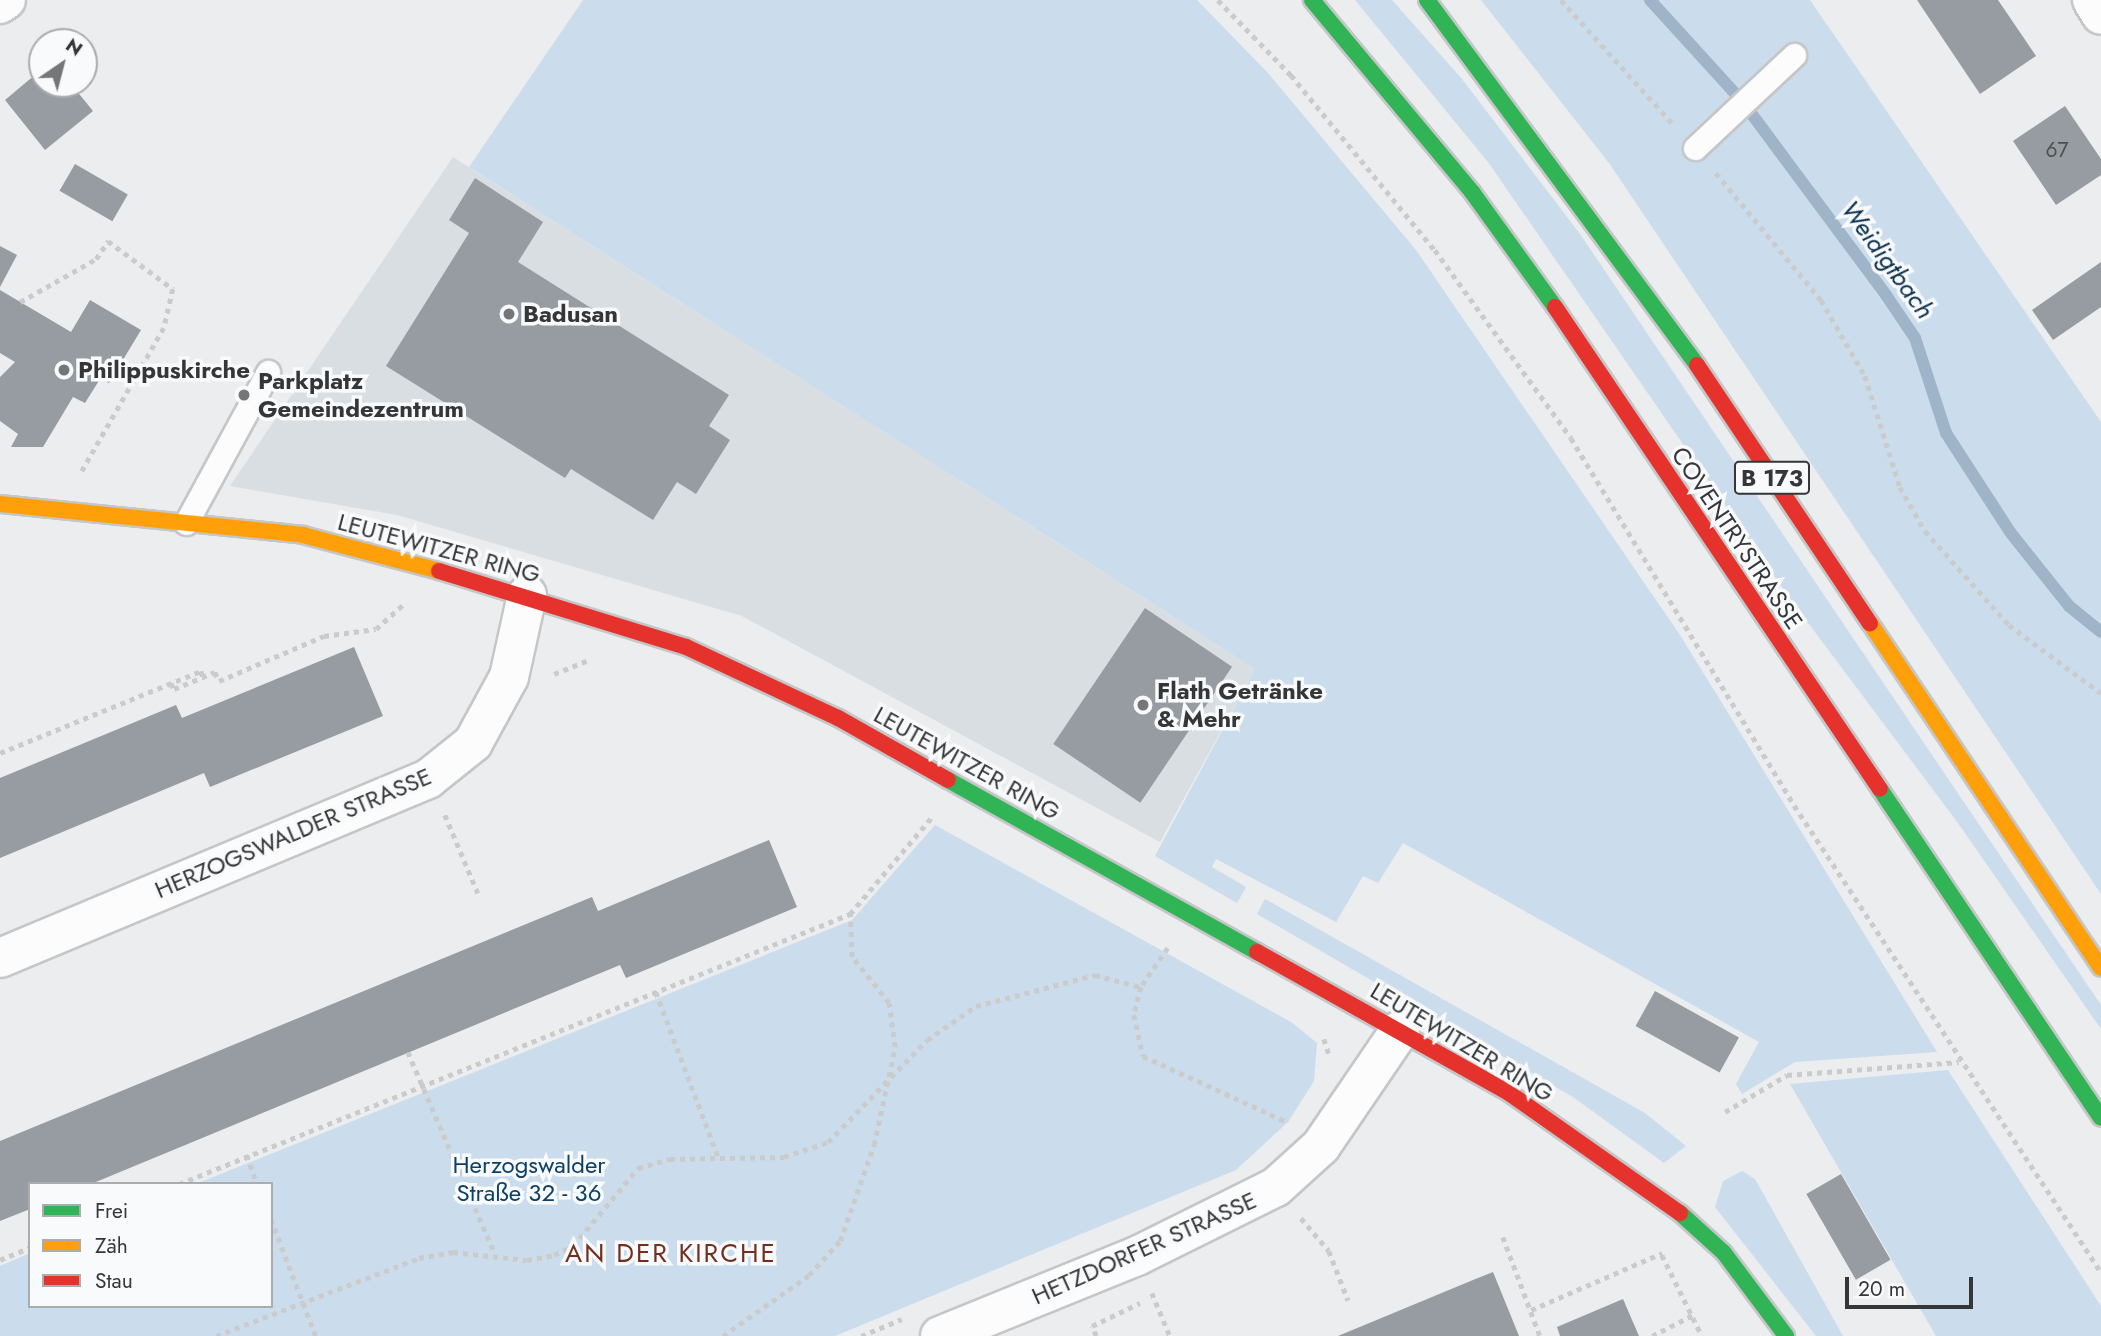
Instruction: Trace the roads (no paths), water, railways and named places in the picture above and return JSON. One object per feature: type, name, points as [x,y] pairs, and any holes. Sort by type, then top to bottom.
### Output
[{"type":"main road","name":"COVENTRYSTRASSE","points":[[1312,0],[1472,192],[1571,330],[2101,1118]]},
{"type":"main road","name":"B 173","points":[[1427,0],[1639,279],[2101,968]]},
{"type":"main road","name":"LEUTEWITZER RING","points":[[0,504],[303,535],[527,595],[686,647],[838,718],[1509,1093],[1670,1204],[1724,1253],[1786,1336]]},
{"type":"street","points":[[0,4],[5,0]]},
{"type":"street","points":[[2092,0],[2101,15]]},
{"type":"street","name":"HERZOGSWALDER STRASSE","points":[[0,958],[428,779],[473,743],[509,677],[527,595]]},
{"type":"street","name":"HETZDORFER STRASSE","points":[[926,1325],[1137,1256],[1276,1187],[1321,1146],[1400,1030]]},
{"type":"lane","points":[[1695,148],[1794,55]]},
{"type":"lane","points":[[187,523],[268,372]]},
{"type":"waterway","name":"Weidigtbach","points":[[1650,0],[1742,101],[1886,295],[1915,338],[1946,433],[2010,532],[2069,606],[2101,632]]},
{"type":"place","name":"Badusan","points":[[509,314]]},
{"type":"place","name":"Philippuskirche","points":[[64,370]]},
{"type":"place","name":"Parkplatz Gemeindezentrum","points":[[244,395]]},
{"type":"place","name":"Flath Getränke & Mehr","points":[[1143,705]]},
{"type":"district","name":"AN DER KIRCHE","points":[[671,1254]]},
{"type":"park label","name":"Herzogswalder Straße 32 - 36","points":[[529,1179]]}]
